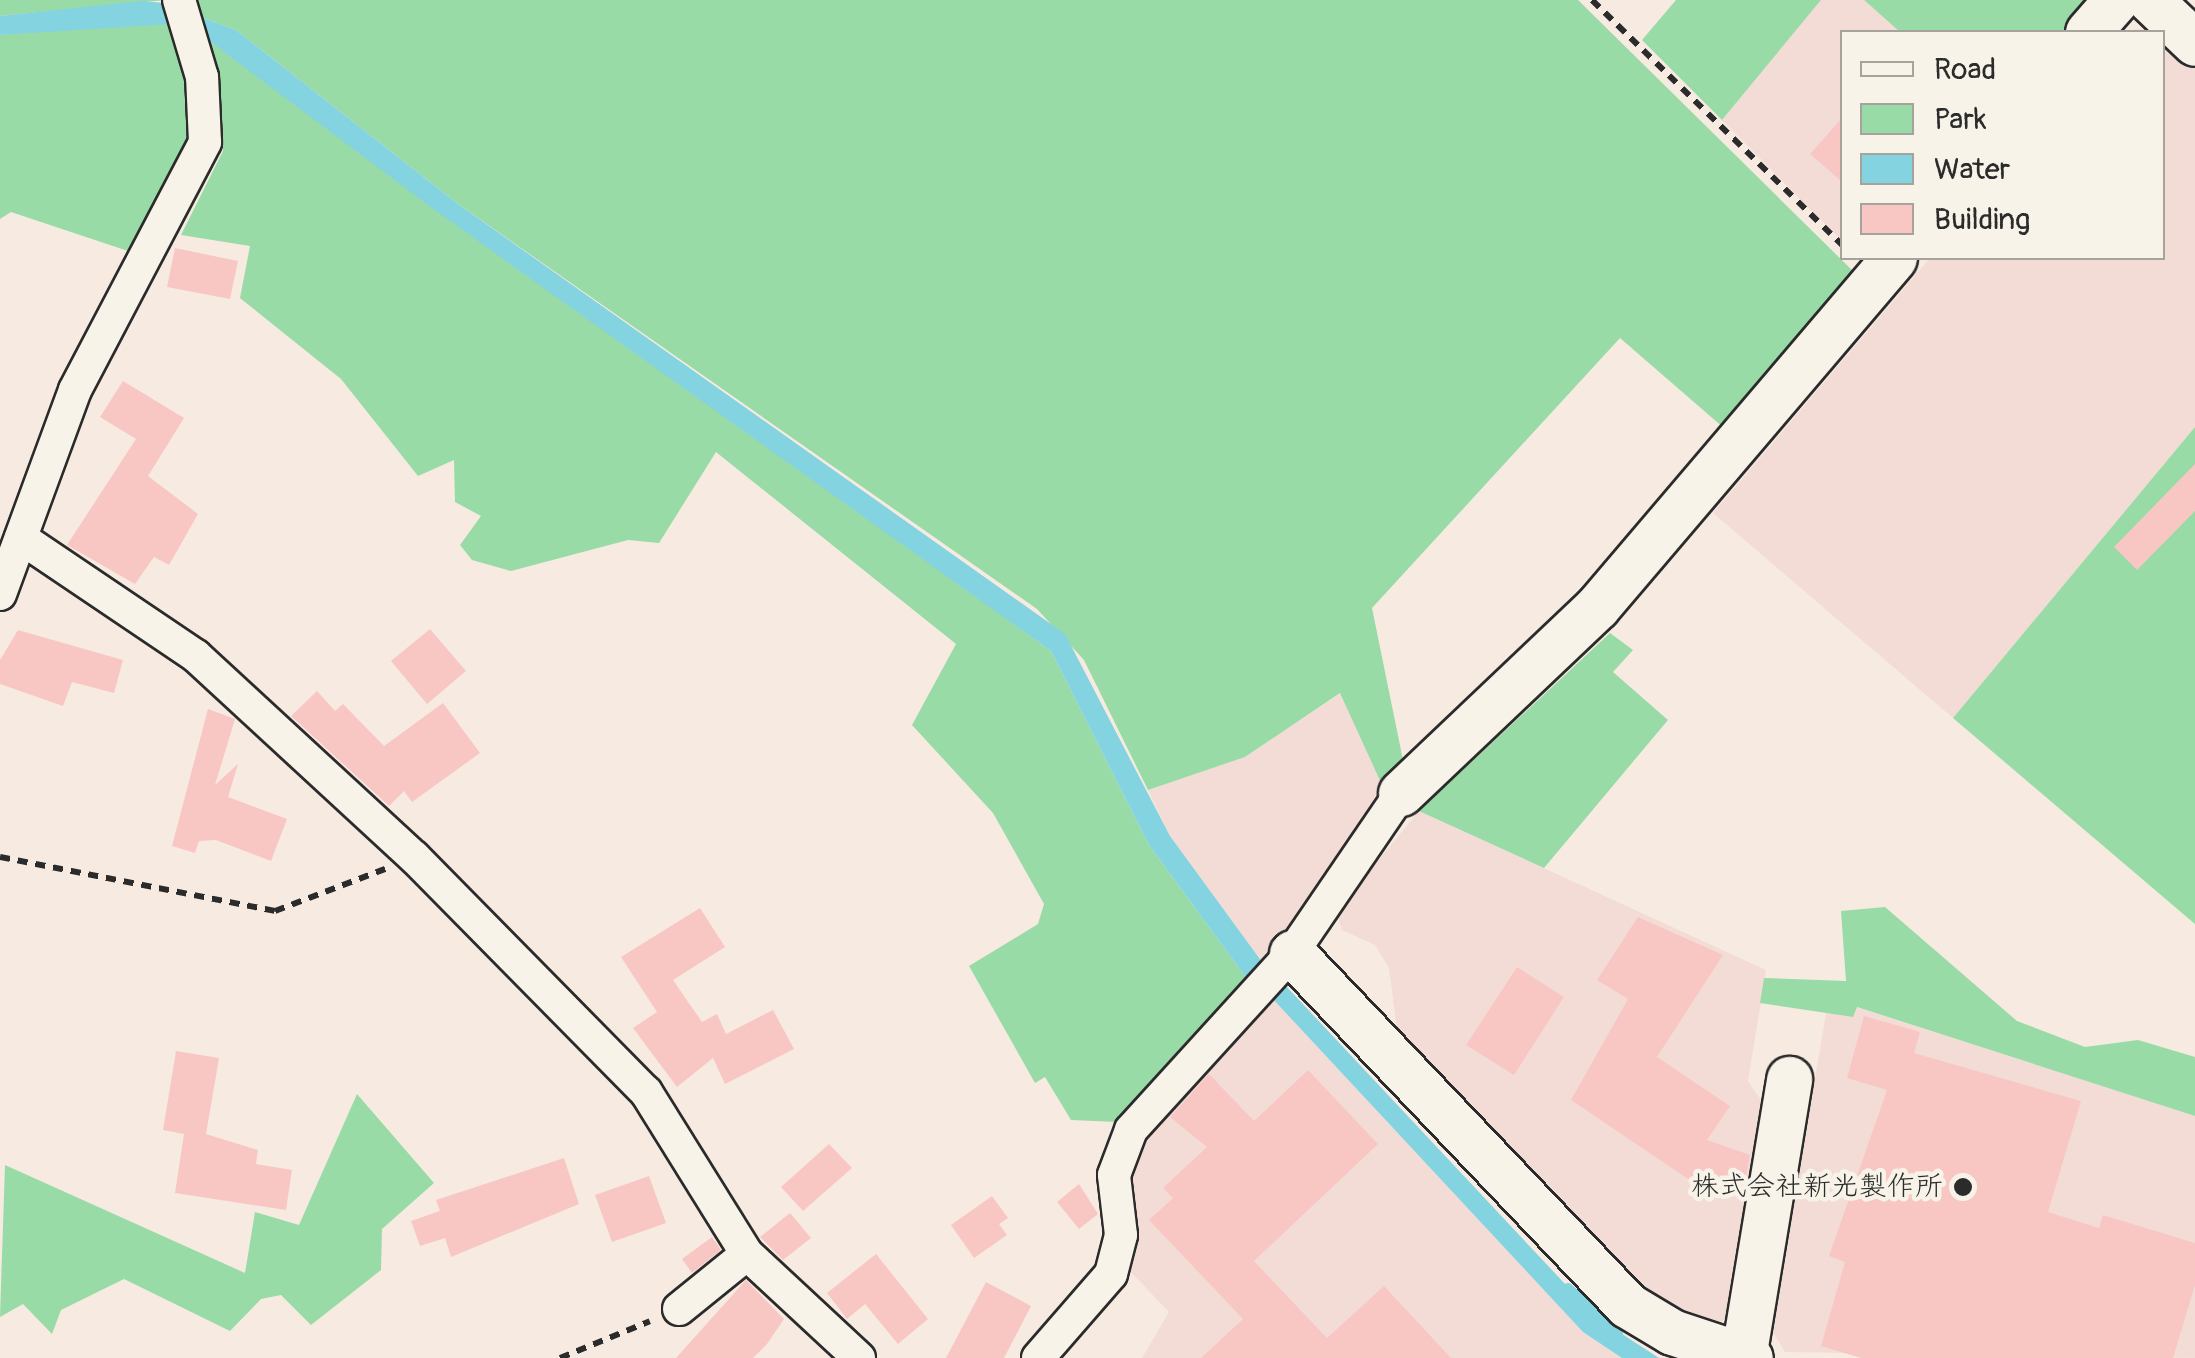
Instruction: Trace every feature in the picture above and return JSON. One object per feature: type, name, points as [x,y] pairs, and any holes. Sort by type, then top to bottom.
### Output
[{"type":"street","points":[[2090,30],[2116,0]]},
{"type":"street","points":[[2150,0],[2195,43]]},
{"type":"street","points":[[0,594],[75,390],[206,142],[183,13]]},
{"type":"street","points":[[1038,1358],[1111,1274],[1121,1235],[1114,1176],[1132,1130],[1292,954],[1401,793],[1597,607],[1892,260]]},
{"type":"street","points":[[21,538],[196,656],[414,857],[646,1092],[746,1254],[859,1358]]},
{"type":"street","points":[[1292,954],[1627,1305],[1746,1357],[1790,1079]]},
{"type":"street","points":[[679,1309],[746,1254]]},
{"type":"path","points":[[1592,0],[1840,243]]},
{"type":"path","points":[[0,857],[274,912],[414,857]]},
{"type":"path","points":[[560,1358],[679,1309]]},
{"type":"shaded area","points":[[1821,0],[1864,0],[1898,30],[1840,30],[1840,239],[1722,120]]},
{"type":"shaded area","points":[[2165,31],[2195,60],[2195,427],[1953,718],[1713,513],[1928,260],[2165,260]]},
{"type":"shaded area","points":[[1341,693],[1382,785],[1303,920],[1262,962],[1170,836],[1148,790],[1245,757]]},
{"type":"shaded area","points":[[1419,811],[1766,970],[1748,1081],[1765,1106],[1730,1316],[1710,1328],[1635,1285],[1397,1031],[1389,968],[1375,945],[1342,930],[1336,911]]},
{"type":"shaded area","points":[[1271,997],[1583,1332],[1622,1358],[1142,1358],[1169,1312],[1125,1266],[1124,1178],[1136,1144]]},
{"type":"shaded area","points":[[1856,1007],[2195,1116],[2195,1358],[1785,1352],[1773,1332],[1826,1013],[1853,1017]]},
{"type":"green space","points":[[0,0],[166,0],[0,16]]},
{"type":"green space","points":[[190,0],[1578,0],[1858,276],[1725,429],[1620,338],[1372,608],[1404,765],[1382,785],[1340,693],[1245,757],[1148,790],[1084,660],[1037,609],[458,204],[236,30],[195,15]]},
{"type":"green space","points":[[1676,0],[1821,0],[1722,120],[1642,40]]},
{"type":"green space","points":[[1864,0],[2092,0],[2066,30],[1898,30]]},
{"type":"green space","points":[[142,21],[175,25],[195,121],[187,164],[140,255],[11,212],[0,219],[0,35]]},
{"type":"green space","points":[[204,37],[1051,651],[1149,845],[1247,979],[1117,1122],[1071,1120],[1045,1077],[1035,1083],[969,966],[1038,924],[1044,904],[993,813],[912,725],[956,644],[716,452],[659,543],[628,540],[511,571],[472,560],[460,545],[481,516],[455,502],[454,460],[418,476],[341,379],[240,298],[250,246],[181,235],[223,151]]},
{"type":"green space","points":[[2195,427],[2195,924],[1953,718]]},
{"type":"green space","points":[[1610,633],[1633,650],[1613,672],[1668,720],[1544,868],[1419,811]]},
{"type":"green space","points":[[1885,907],[2017,1021],[2085,1047],[2138,1040],[2195,1057],[2195,1116],[1857,1007],[1853,1017],[1760,1003],[1764,978],[1846,981],[1841,911]]},
{"type":"green space","points":[[357,1094],[434,1183],[382,1229],[381,1270],[311,1325],[281,1295],[261,1299],[230,1331],[124,1279],[61,1310],[52,1334],[23,1304],[0,1317],[5,1165],[245,1273],[255,1212],[299,1225]]},
{"type":"water","points":[[142,1],[165,3],[171,24],[0,35],[0,16]]},
{"type":"water","points":[[198,16],[236,30],[458,204],[1065,634],[1170,836],[1262,962],[1247,979],[1149,845],[1051,651],[432,208],[204,37]]},
{"type":"water","points":[[1284,984],[1596,1317],[1659,1358],[1622,1358],[1583,1332],[1271,997]]},
{"type":"building","points":[[1840,120],[1840,180],[1810,154]]},
{"type":"building","points":[[175,248],[238,261],[230,299],[167,287]]},
{"type":"building","points":[[123,381],[184,418],[148,476],[198,514],[169,565],[154,557],[135,584],[67,545],[136,439],[100,417]]},
{"type":"building","points":[[2195,464],[2195,511],[2137,570],[2114,547]]},
{"type":"building","points":[[430,629],[466,671],[427,704],[391,661]]},
{"type":"building","points":[[18,630],[123,660],[114,693],[72,682],[63,706],[0,684],[0,660]]},
{"type":"building","points":[[317,691],[335,711],[343,704],[384,746],[443,703],[480,753],[412,802],[404,791],[389,806],[291,716]]},
{"type":"building","points":[[208,709],[235,719],[215,785],[238,764],[228,797],[287,819],[271,861],[216,840],[199,841],[195,853],[172,846]]},
{"type":"building","points":[[700,908],[725,947],[673,980],[702,1022],[717,1014],[726,1034],[773,1010],[794,1049],[725,1084],[713,1058],[677,1087],[633,1028],[657,1012],[621,957]]},
{"type":"building","points":[[1638,917],[1723,955],[1657,1057],[1730,1106],[1707,1140],[1750,1155],[1743,1193],[1697,1185],[1571,1100],[1628,999],[1597,980]]},
{"type":"building","points":[[1517,967],[1564,997],[1514,1075],[1466,1045]]},
{"type":"building","name":"株式会社新光製作所","points":[[1864,1016],[1920,1032],[1914,1053],[2081,1101],[2048,1212],[2099,1228],[2103,1215],[2195,1243],[2195,1285],[2173,1358],[1861,1358],[1821,1346],[1845,1262],[1829,1256],[1887,1090],[1847,1078]]},
{"type":"building","points":[[176,1051],[219,1058],[206,1134],[258,1150],[256,1164],[292,1170],[286,1210],[175,1193],[184,1134],[163,1130]]},
{"type":"building","points":[[1308,1070],[1378,1144],[1254,1261],[1327,1338],[1384,1286],[1451,1358],[1201,1358],[1243,1319],[1149,1220],[1173,1198],[1163,1188],[1207,1147],[1170,1117],[1209,1074],[1254,1121]]},
{"type":"building","points":[[829,1144],[852,1168],[803,1211],[781,1187]]},
{"type":"building","points":[[564,1158],[579,1204],[451,1257],[445,1238],[420,1246],[411,1221],[440,1211],[436,1200]]},
{"type":"building","points":[[649,1176],[666,1223],[612,1242],[595,1195]]},
{"type":"building","points":[[1079,1184],[1098,1214],[1079,1229],[1057,1202]]},
{"type":"building","points":[[992,1196],[1008,1218],[999,1224],[1007,1235],[974,1258],[951,1225]]},
{"type":"building","points":[[790,1213],[811,1238],[783,1260],[760,1237]]},
{"type":"building","points":[[712,1237],[721,1250],[692,1273],[682,1259]]},
{"type":"building","points":[[876,1254],[928,1319],[898,1344],[865,1304],[847,1319],[827,1293]]},
{"type":"building","points":[[746,1280],[784,1319],[767,1344],[753,1358],[676,1358]]},
{"type":"building","points":[[986,1282],[1031,1306],[1004,1358],[946,1358]]},
{"type":"waterway","points":[[1568,1288],[1618,1334]]},
{"type":"place","name":"株式会社新光製作所","points":[[1963,1187]]}]
